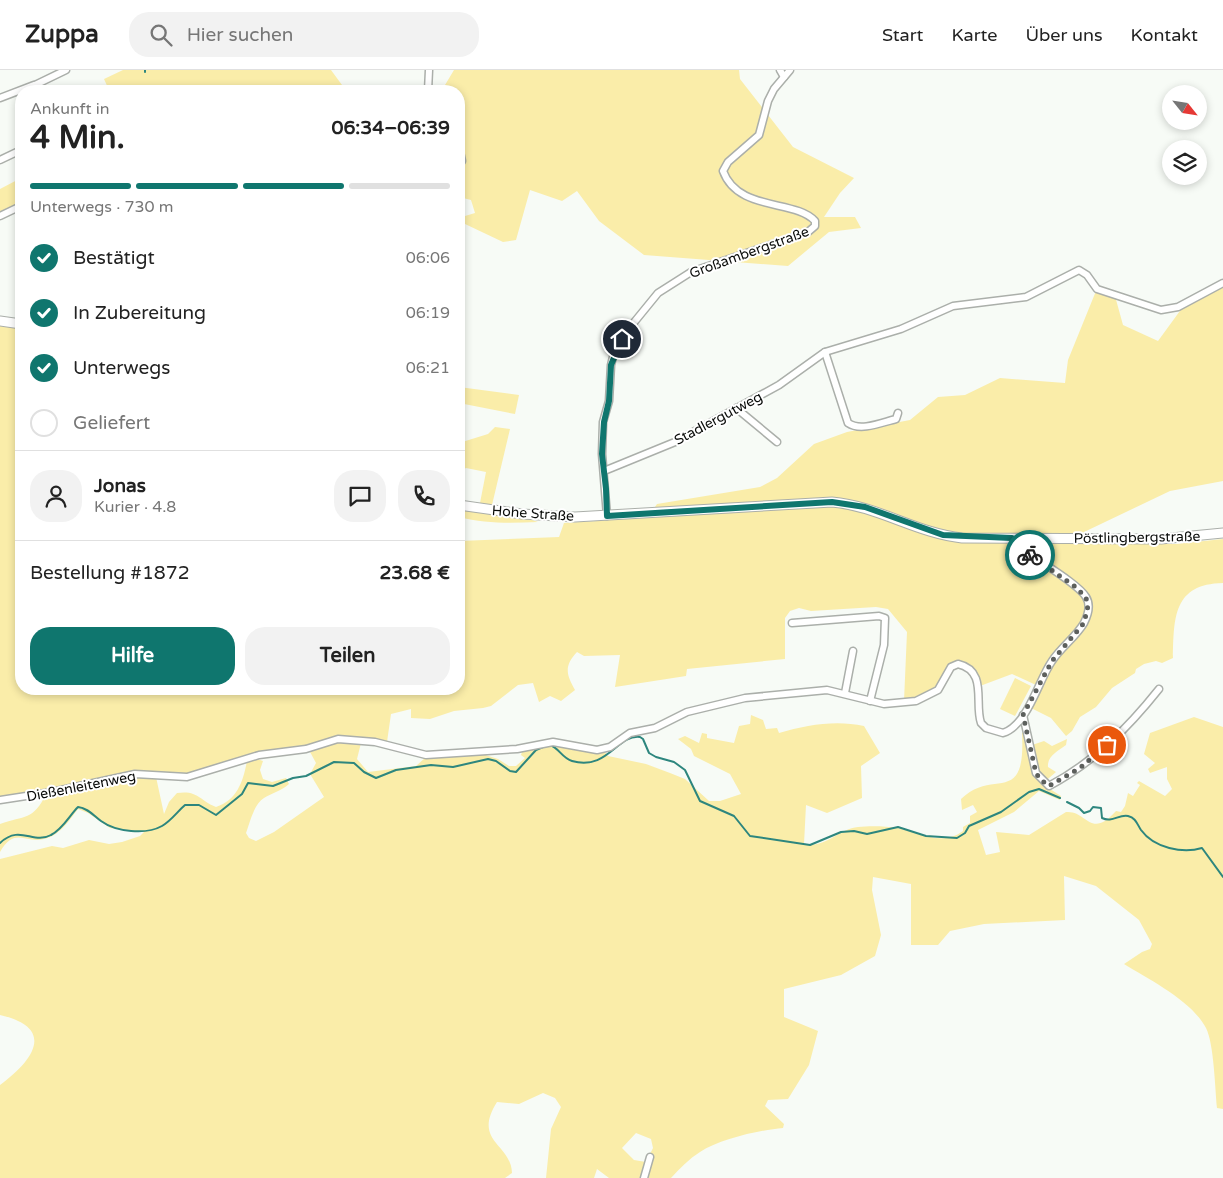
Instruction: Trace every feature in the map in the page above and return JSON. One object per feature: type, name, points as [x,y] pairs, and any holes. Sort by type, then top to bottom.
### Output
[{"type":"main road","points":[[0,321],[15,323]]},
{"type":"main road","name":"Pöstlingbergstraße","points":[[607,516],[832,502],[865,507],[943,535],[1012,538],[1177,538],[1223,533]]},
{"type":"main road","name":"Hohe Straße","points":[[465,506],[522,514],[607,516]]},
{"type":"street","points":[[35,85],[66,70]]},
{"type":"street","points":[[429,85],[430,70]]},
{"type":"street","points":[[780,70],[784,77],[790,70]]},
{"type":"street","name":"Großambergstraße","points":[[607,516],[604,471],[604,422],[609,401],[609,376],[612,359],[627,331],[664,288],[691,272],[808,232],[815,226],[815,221],[806,214],[767,204],[746,194],[729,181],[723,171],[728,162],[759,134],[768,101],[784,77]]},
{"type":"street","points":[[0,98],[15,92]]},
{"type":"street","points":[[0,160],[15,153]]},
{"type":"street","points":[[0,216],[15,209]]},
{"type":"street","name":"Stadlergutweg","points":[[604,471],[668,445],[779,385],[824,352],[901,329],[954,306],[1026,297],[1079,270],[1087,274],[1097,289],[1161,310],[1178,307],[1223,283]]},
{"type":"street","points":[[824,352],[848,423],[855,427],[868,425],[896,419],[898,413]]},
{"type":"street","points":[[736,408],[777,442]]},
{"type":"street","name":"Dießenleitenweg","points":[[0,800],[52,792],[135,774],[187,777],[259,755],[306,749],[338,739],[380,743],[426,754],[517,749],[553,742],[588,750],[597,750],[610,747],[632,732],[658,727],[689,711],[754,697],[824,690],[892,704],[923,699],[938,690],[951,667],[958,664],[970,670],[977,680],[980,690],[980,719],[984,727],[1005,732],[1023,715],[1052,661],[1084,623],[1088,606],[1086,598],[1077,588],[1046,564],[1016,547],[1012,538]]},
{"type":"street","points":[[792,622],[879,616],[884,618],[884,645],[870,701]]},
{"type":"street","points":[[845,693],[853,651]]},
{"type":"street","points":[[1023,715],[1034,770],[1040,779],[1049,786],[1080,768],[1100,752],[1133,721],[1159,689]]},
{"type":"street","points":[[644,1178],[650,1158]]},
{"type":"shaded area","points":[[123,70],[331,70],[342,85],[107,85],[104,79]]},
{"type":"shaded area","points":[[454,70],[739,70],[740,79],[793,147],[854,178],[840,193],[824,217],[855,217],[861,228],[829,232],[788,266],[644,255],[599,221],[577,191],[562,201],[530,190],[516,240],[503,242],[465,224],[465,216],[475,213],[471,200],[465,198],[465,85],[445,85]]},
{"type":"shaded area","points":[[15,181],[15,207],[0,215],[0,189]]},
{"type":"shaded area","points":[[1223,285],[1223,481],[1170,491],[1082,533],[963,533],[944,530],[940,537],[1005,542],[1065,581],[1082,595],[1086,603],[1086,611],[1082,622],[1046,667],[1036,685],[1012,674],[980,686],[969,667],[953,665],[942,680],[928,693],[904,701],[907,632],[888,609],[876,607],[811,611],[799,608],[790,611],[785,618],[785,659],[687,669],[686,676],[615,687],[620,655],[584,656],[577,652],[568,666],[568,675],[575,690],[561,701],[550,696],[539,702],[533,683],[518,685],[491,706],[483,708],[454,711],[430,719],[411,718],[411,709],[391,714],[387,742],[322,742],[188,775],[147,773],[0,798],[0,324],[15,326],[15,695],[465,695],[465,541],[559,537],[564,523],[597,521],[706,507],[702,505],[655,507],[657,504],[760,487],[777,478],[814,444],[847,432],[910,420],[938,397],[965,395],[1000,378],[1065,383],[1068,360],[1096,291],[1115,296],[1123,325],[1158,341],[1185,304]]},
{"type":"shaded area","points":[[465,388],[519,395],[515,414],[465,404]]},
{"type":"shaded area","points":[[495,427],[510,429],[492,505],[480,503],[486,472],[465,469],[465,441],[488,434]]},
{"type":"shaded area","points":[[465,510],[538,522],[518,523],[465,518]]},
{"type":"shaded area","points":[[1223,539],[1223,583],[1207,585],[1194,590],[1185,597],[1176,617],[1173,658],[1162,663],[1156,661],[1144,664],[1136,669],[1135,673],[1112,688],[1096,707],[1080,717],[1072,731],[1066,736],[1051,718],[1031,708],[1059,656],[1078,635],[1091,606],[1068,578],[1019,544],[1176,544]]},
{"type":"shaded area","points":[[1015,678],[1031,686],[1015,716],[1000,709]]},
{"type":"shaded area","points":[[751,715],[763,720],[766,729],[777,728],[779,733],[832,723],[864,726],[880,753],[861,766],[862,798],[827,813],[806,805],[804,844],[812,845],[825,841],[844,831],[862,827],[897,828],[939,838],[955,836],[963,831],[963,827],[970,823],[970,816],[977,812],[973,805],[962,810],[961,799],[973,790],[1005,782],[1013,778],[1019,770],[1022,756],[1022,733],[1024,731],[1032,745],[1044,741],[1052,746],[1067,739],[1066,745],[1054,754],[1048,763],[1048,767],[1056,772],[1042,784],[1061,796],[1060,800],[1039,791],[1014,812],[978,830],[986,855],[1000,852],[996,832],[1029,835],[1066,812],[1079,815],[1094,824],[1100,823],[1116,811],[1121,812],[1125,806],[1128,793],[1133,796],[1140,785],[1137,783],[1139,781],[1165,796],[1172,789],[1167,779],[1167,767],[1150,773],[1148,769],[1155,763],[1144,754],[1150,733],[1194,717],[1223,727],[1223,1109],[1217,1108],[1212,1055],[1206,1028],[1200,1018],[1181,1000],[1124,964],[1150,949],[1152,944],[1139,920],[1096,886],[1064,876],[1065,920],[984,924],[950,931],[938,945],[911,945],[911,884],[873,877],[872,890],[881,935],[875,956],[841,975],[784,989],[784,1017],[818,1031],[809,1065],[788,1099],[768,1100],[765,1106],[784,1124],[783,1128],[740,1136],[708,1147],[688,1161],[671,1178],[609,1178],[597,1169],[594,1178],[546,1178],[551,1129],[561,1107],[555,1098],[543,1093],[519,1104],[497,1102],[490,1115],[490,1134],[510,1163],[512,1173],[505,1178],[0,1178],[0,1085],[12,1076],[30,1056],[34,1046],[34,1037],[29,1028],[18,1021],[0,1015],[0,859],[52,846],[63,848],[89,840],[109,844],[122,842],[140,836],[144,832],[110,828],[88,813],[78,809],[54,835],[38,840],[16,838],[5,844],[0,852],[0,824],[28,816],[37,809],[46,794],[135,775],[156,777],[164,814],[169,802],[177,793],[184,792],[194,794],[216,807],[234,795],[241,783],[247,761],[257,759],[263,761],[260,770],[263,779],[272,782],[286,778],[289,784],[264,798],[255,809],[246,833],[249,838],[256,841],[274,832],[324,797],[310,774],[316,763],[309,750],[338,741],[361,743],[357,759],[368,772],[416,766],[426,757],[479,753],[498,759],[509,766],[516,766],[525,758],[521,755],[522,752],[545,745],[560,744],[592,752],[605,752],[608,756],[646,764],[685,779],[709,801],[720,801],[741,794],[730,774],[694,756],[691,749],[678,739],[685,736],[699,743],[702,733],[707,734],[707,738],[734,743],[739,726],[750,724]],"holes":[[[636,1133],[651,1139],[653,1148],[646,1162],[634,1160],[622,1148]]]},
{"type":"waterway","points":[[550,745],[569,760],[584,763],[595,761],[625,741],[640,737],[643,739],[649,753],[674,762],[685,770],[700,801],[734,816],[750,836],[810,845],[841,832],[854,831],[867,834],[898,827],[926,836],[957,838],[965,833],[969,826],[1001,812],[1029,792],[1039,789],[1060,798]]},
{"type":"waterway","points":[[0,843],[14,835],[38,838],[51,835],[62,826],[78,807],[115,828],[131,831],[148,831],[165,824],[185,805],[199,805],[216,815],[242,794],[248,783],[273,786],[293,778],[306,776],[334,762],[354,763],[364,772],[376,778],[396,770],[431,765],[453,767],[488,759],[496,761],[510,771],[516,772],[536,750],[543,747]]},
{"type":"waterway","points":[[1067,802],[1084,813],[1090,811],[1093,807],[1101,808],[1102,818],[1106,819],[1131,817],[1153,841],[1169,848],[1178,850],[1202,848],[1223,877]]},
{"type":"way so far","points":[[1030,555],[1067,579],[1083,593],[1088,602],[1088,611],[1084,623],[1052,661],[1023,715],[1025,717],[1036,773],[1049,786],[1080,768],[1107,745]]},
{"type":"route","points":[[622,339],[612,359],[609,376],[609,401],[604,422],[602,454],[607,516],[818,501],[855,504],[933,533],[962,538],[1012,538],[1012,542],[1016,547],[1030,555]]}]
